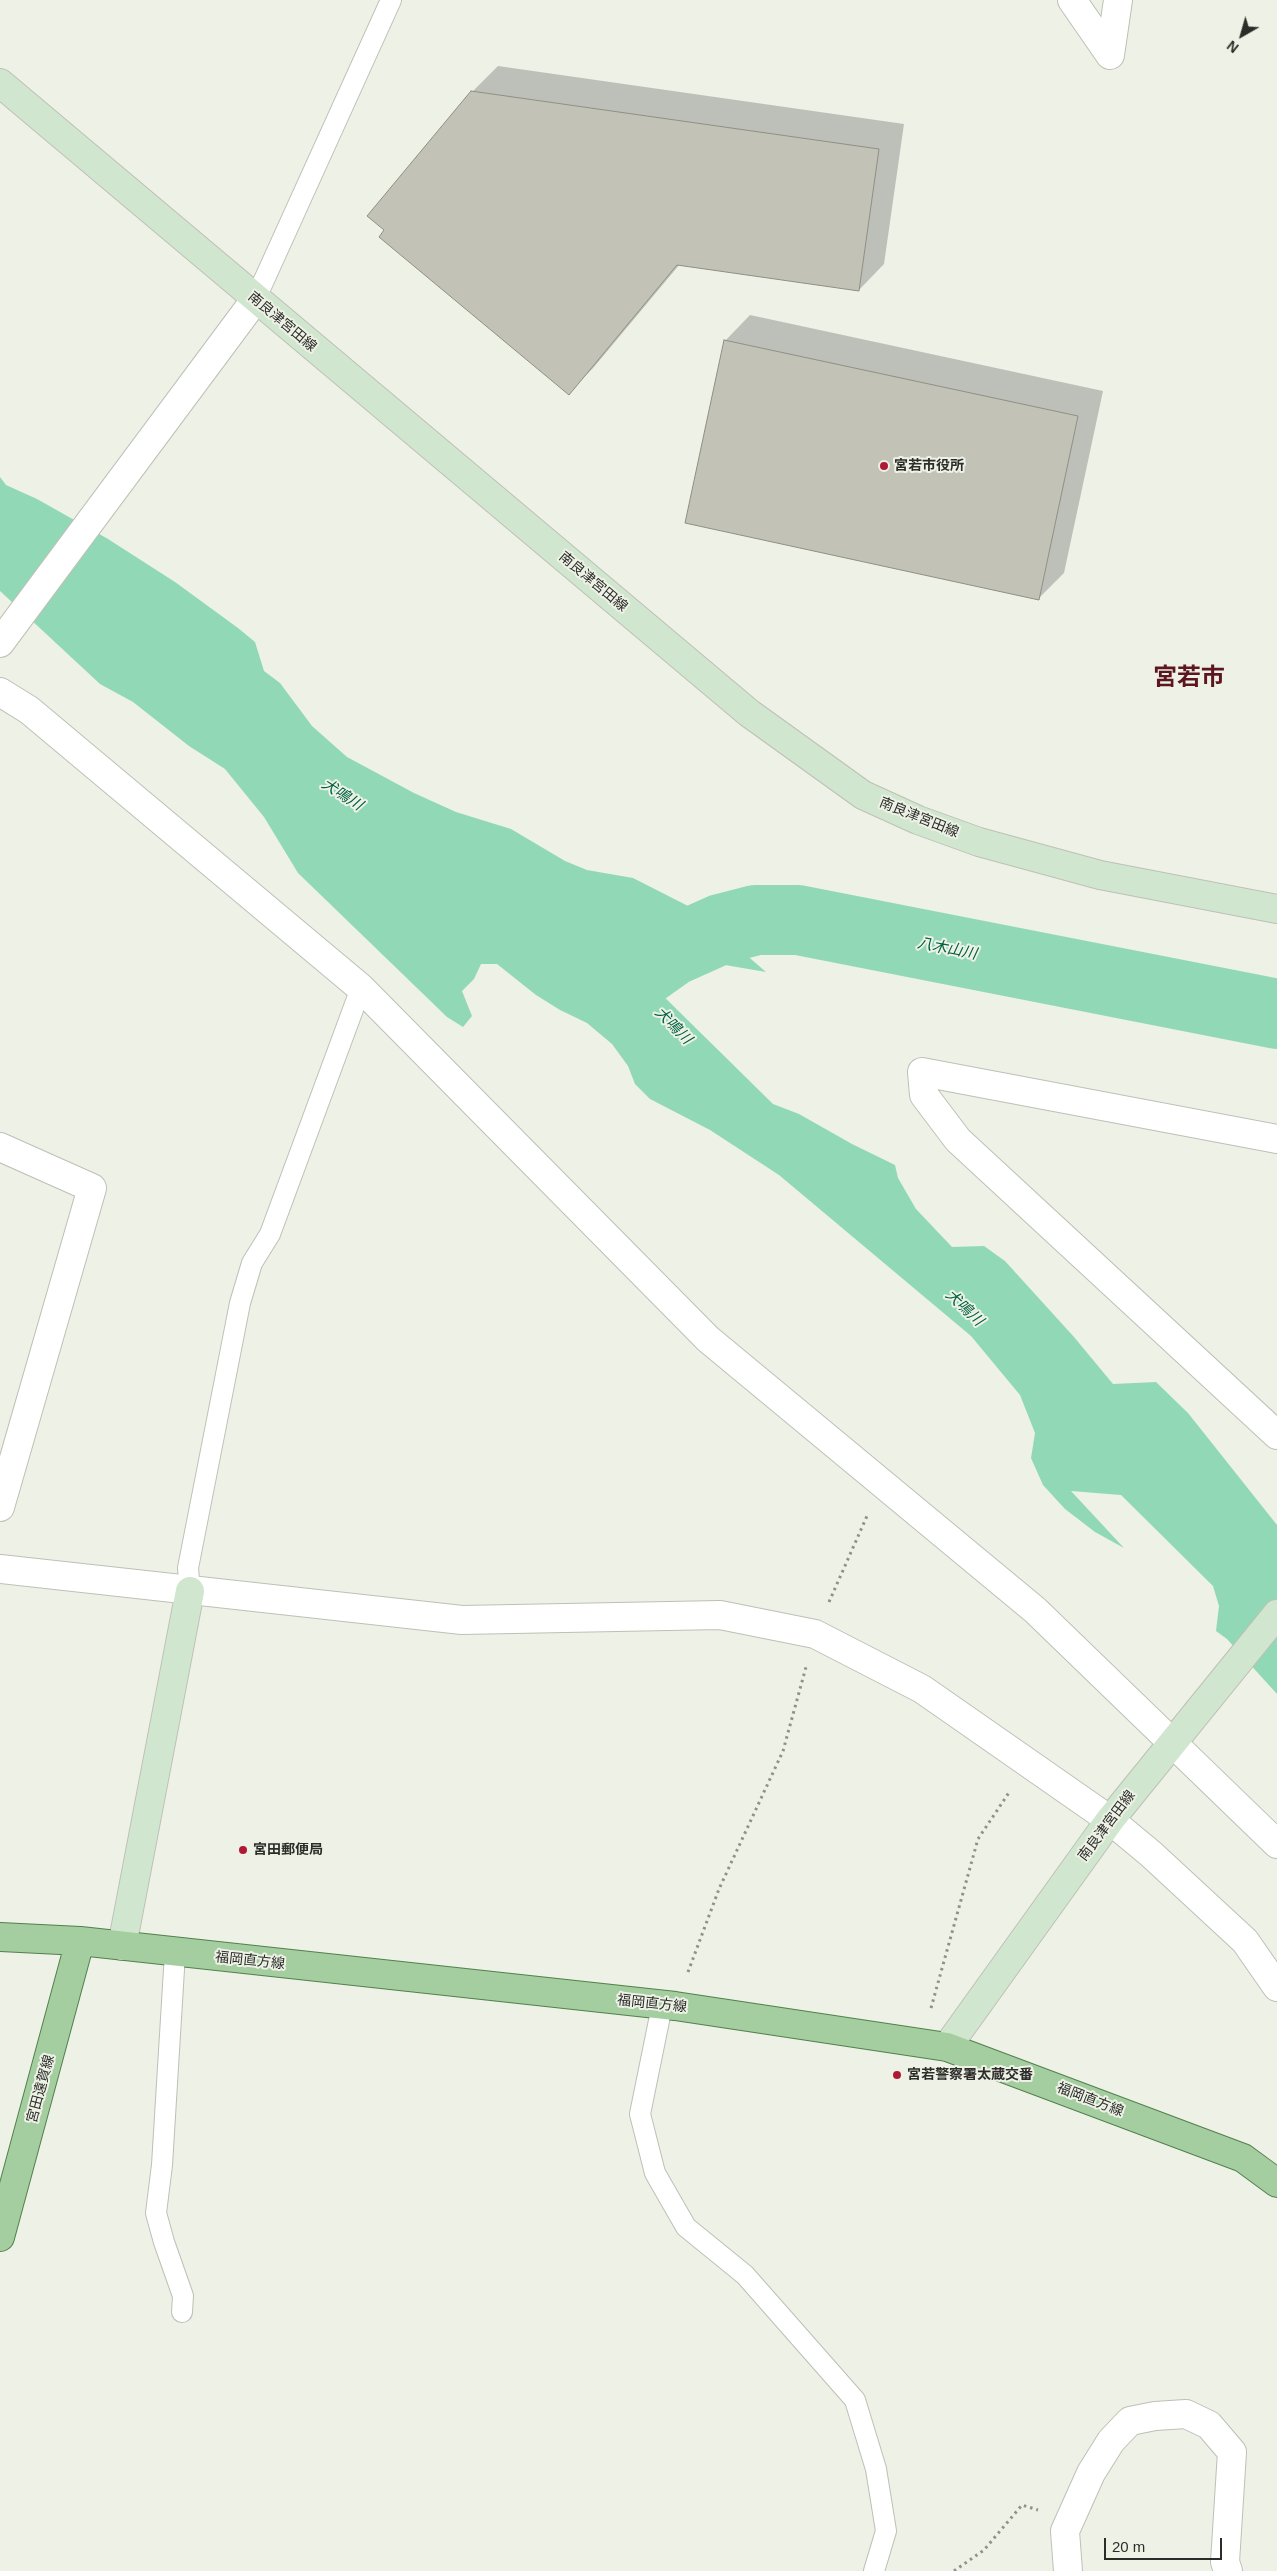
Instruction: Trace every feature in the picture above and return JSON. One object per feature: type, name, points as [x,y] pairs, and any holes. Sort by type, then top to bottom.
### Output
[{"type":"main road","name":"南良津宮田線","points":[[0,83],[255,300],[749,712],[863,795],[918,820],[979,842],[1090,873],[1277,910]]},
{"type":"main road","points":[[122,1946],[190,1591]]},
{"type":"main road","name":"南良津宮田線","points":[[934,2045],[1171,1743],[1277,1614]]},
{"type":"main road","name":"福岡直方線","points":[[0,1937],[80,1941],[668,2006],[934,2045],[1243,2158],[1277,2183]]},
{"type":"main road","name":"宮田遠賀線","points":[[0,2237],[80,1941]]},
{"type":"street","points":[[1072,0],[1110,56],[1118,0]]},
{"type":"street","points":[[0,643],[255,300]]},
{"type":"street","points":[[0,692],[29,710],[361,988],[708,1339],[1035,1610],[1277,1844]]},
{"type":"street","points":[[1277,1139],[922,1072],[924,1095],[958,1140],[1277,1435]]},
{"type":"street","points":[[0,1148],[92,1188],[0,1507]]},
{"type":"street","points":[[0,1569],[462,1620],[720,1615],[815,1634],[922,1689],[1110,1820],[1152,1854],[1245,1941],[1277,1987]]},
{"type":"street","points":[[1068,2571],[1065,2531],[1091,2473],[1111,2441],[1130,2421],[1154,2416],[1186,2414],[1209,2425],[1232,2452],[1225,2562],[1228,2571]]},
{"type":"lane","points":[[255,300],[391,0]]},
{"type":"lane","points":[[190,1591],[188,1568],[240,1303],[252,1262],[270,1234],[361,988]]},
{"type":"lane","points":[[176,1953],[162,2165],[156,2213],[183,2296],[182,2312]]},
{"type":"lane","points":[[668,2006],[640,2114],[655,2173],[686,2228],[745,2275],[855,2400],[876,2469],[886,2531],[874,2571]]},
{"type":"path","points":[[668,2006],[783,1750],[815,1634],[882,1482]]},
{"type":"path","points":[[934,2045],[978,1839],[1028,1764]]},
{"type":"path","points":[[954,2571],[984,2550],[1022,2505],[1071,2518]]},
{"type":"water","name":"犬鳴川","points":[[0,477],[6,485],[37,499],[108,539],[175,582],[238,628],[255,642],[264,671],[280,683],[312,726],[347,757],[414,793],[456,812],[511,829],[565,861],[587,870],[633,878],[692,908],[766,972],[725,965],[677,962],[662,969],[650,983],[773,1104],[799,1114],[852,1144],[895,1165],[898,1178],[916,1209],[952,1247],[984,1246],[1005,1261],[1074,1337],[1113,1384],[1156,1382],[1188,1413],[1277,1525],[1277,1694],[1227,1639],[1216,1631],[1219,1606],[1213,1586],[1121,1495],[1071,1491],[1124,1548],[1095,1532],[1065,1509],[1043,1485],[1031,1458],[1035,1433],[1020,1395],[971,1336],[779,1175],[710,1130],[650,1099],[635,1084],[628,1066],[612,1044],[587,1023],[560,1010],[536,995],[497,964],[481,964],[474,979],[462,991],[472,1016],[463,1027],[447,1017],[298,873],[264,817],[225,769],[189,746],[133,702],[100,684],[0,591]]},
{"type":"building","points":[[471,91],[879,149],[859,291],[677,265],[569,395],[379,237],[384,230],[367,216]]},
{"type":"building","points":[[724,340],[1078,416],[1039,600],[685,523]]},
{"type":"waterway","name":"八木山川","points":[[634,978],[672,951],[721,929],[756,920],[798,920],[1277,1014]]},
{"type":"place","name":"宮若市役所","points":[[884,466]]},
{"type":"place","name":"宮田郵便局","points":[[243,1850]]},
{"type":"place","name":"宮若警察署太蔵交番","points":[[897,2075]]},
{"type":"district","name":"宮若市","points":[[1189,678]]}]
